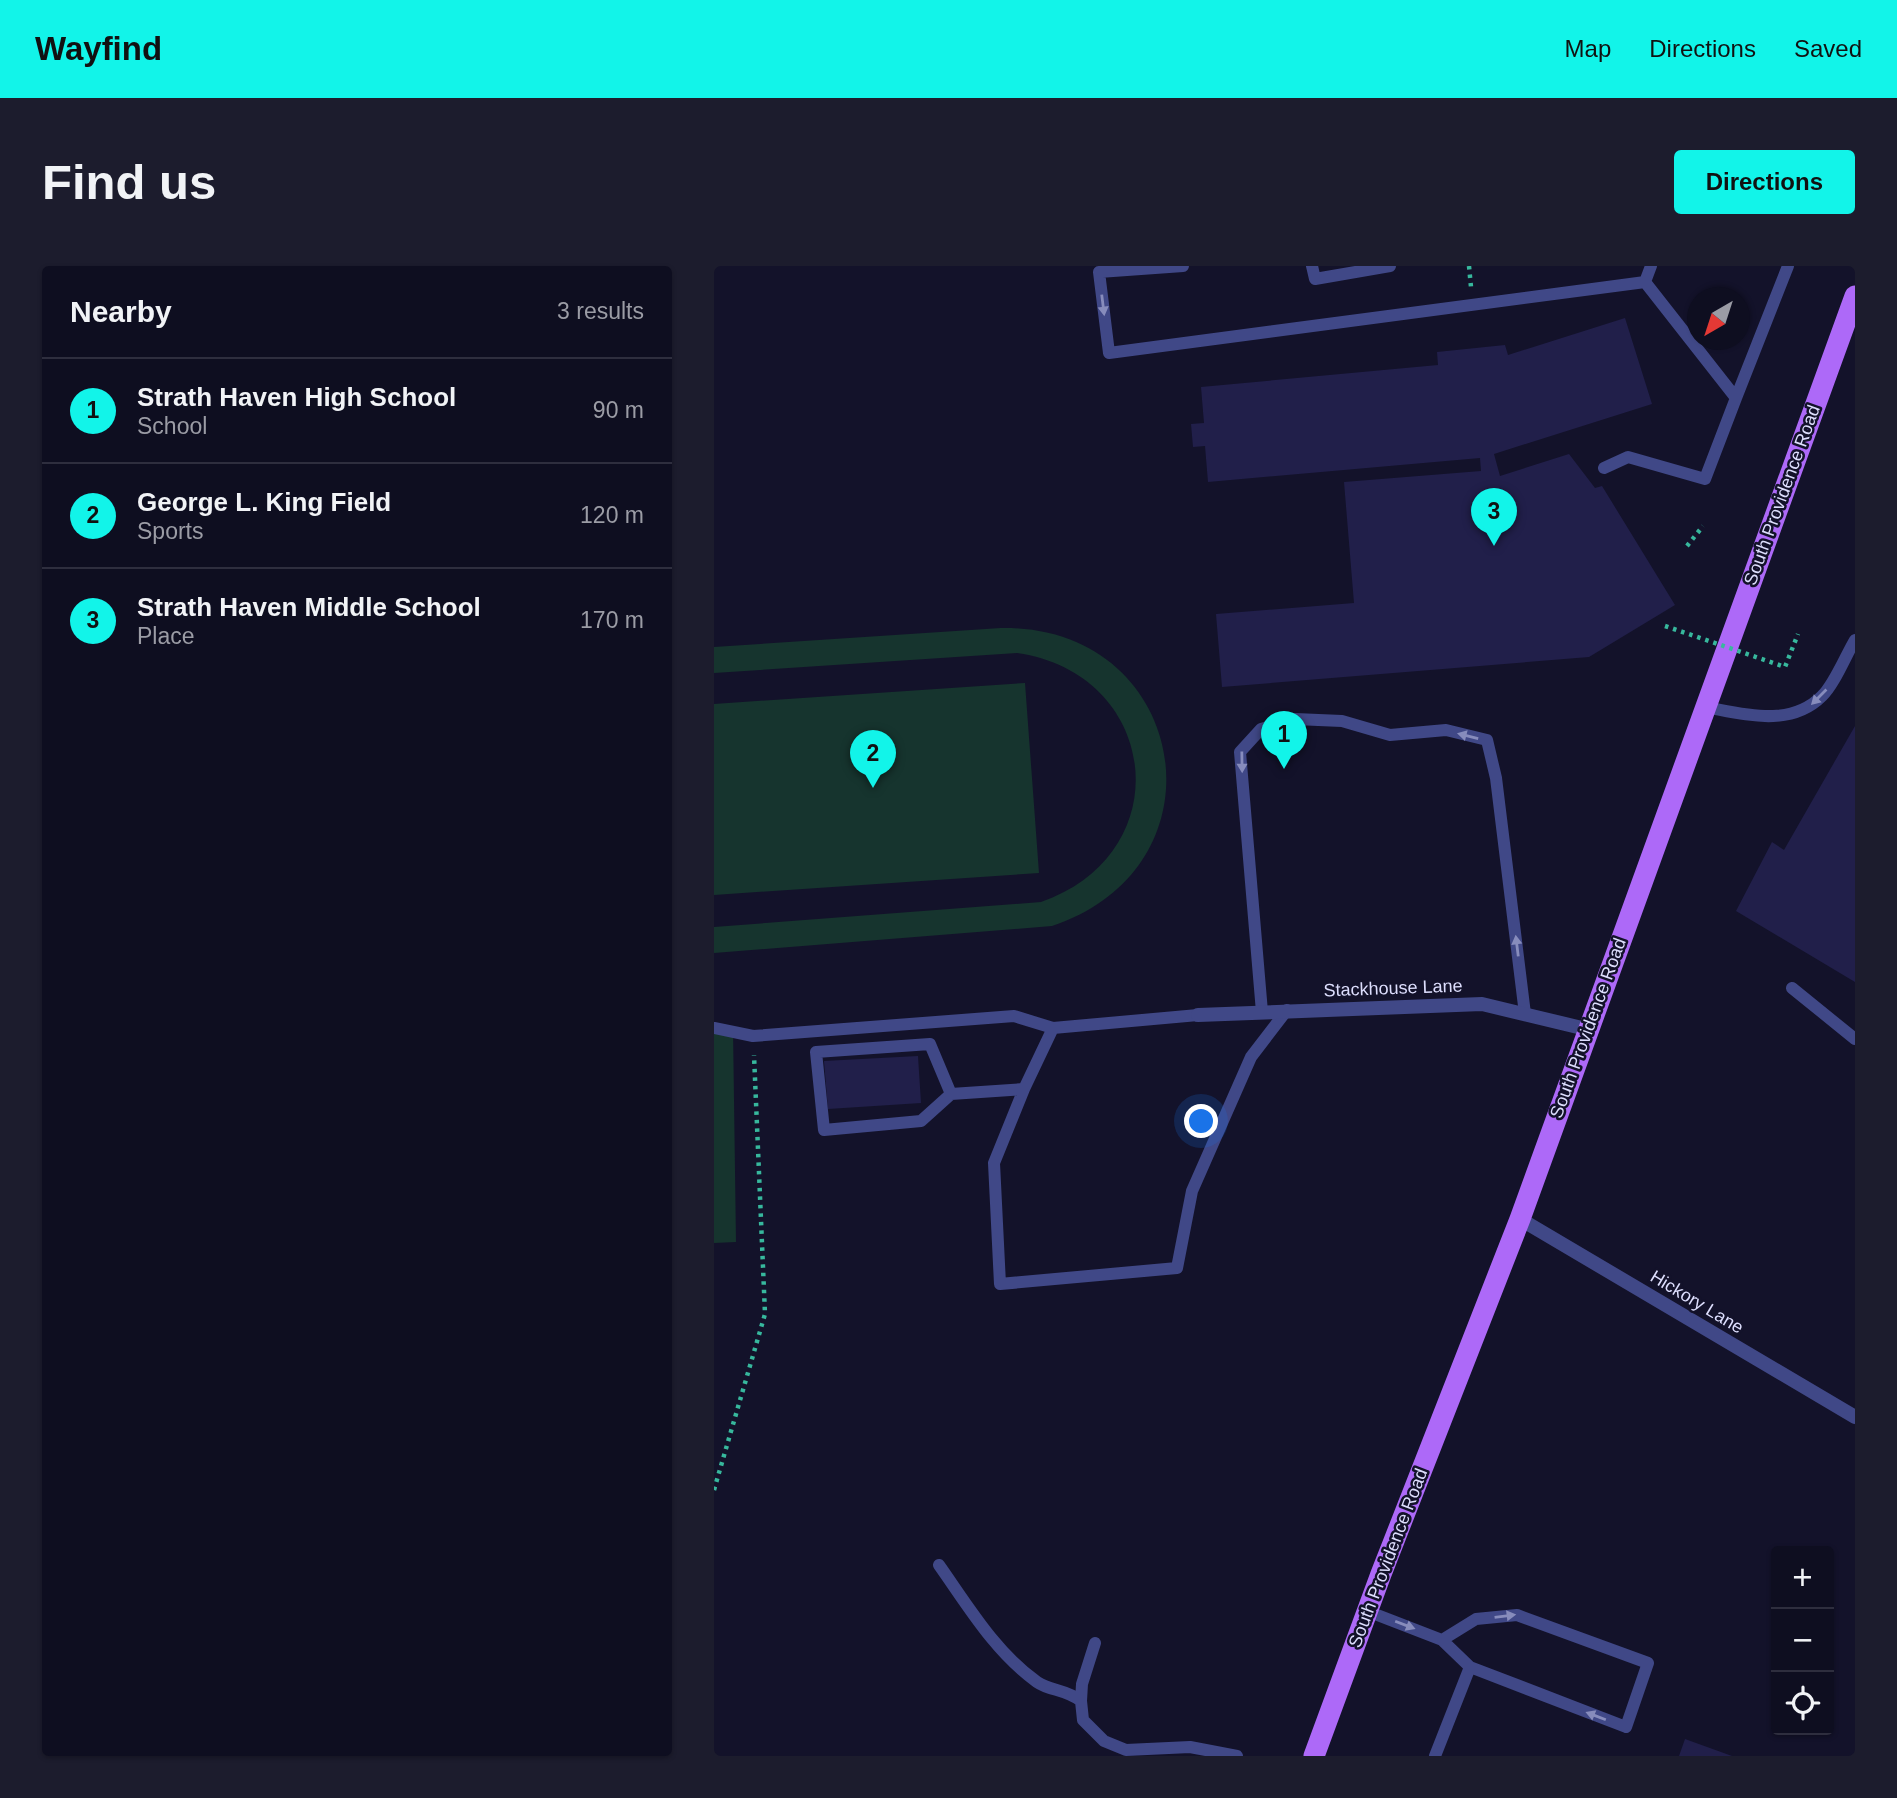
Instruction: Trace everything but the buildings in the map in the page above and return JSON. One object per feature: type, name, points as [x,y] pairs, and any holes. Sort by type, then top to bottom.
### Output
[{"type":"main road","name":"South Providence Road","points":[[1314,1756],[1367,1611],[1520,1219],[1586,1029],[1855,296]]},
{"type":"street","name":"Stackhouse Lane","points":[[1198,1015],[1482,1004],[1586,1029]]},
{"type":"street","name":"Hickory Lane","points":[[1520,1219],[1855,1417]]},
{"type":"lane","points":[[1183,266],[1099,272],[1109,353],[1645,282]]},
{"type":"lane","points":[[1312,266],[1315,279],[1390,266]]},
{"type":"lane","points":[[1645,282],[1651,266]]},
{"type":"lane","points":[[1604,468],[1628,457],[1685,476],[1705,479],[1788,266]]},
{"type":"lane","points":[[1645,282],[1736,398]]},
{"type":"lane","points":[[1704,706],[1759,717],[1802,712],[1824,695],[1855,640]]},
{"type":"lane","points":[[1262,1012],[1240,752],[1261,729],[1295,719],[1342,721],[1390,735],[1446,730],[1487,740],[1496,778],[1525,1014]]},
{"type":"lane","points":[[1792,988],[1855,1039]]},
{"type":"lane","points":[[1053,1028],[1024,1089],[994,1163],[1000,1284],[1177,1268],[1192,1191],[1251,1057],[1287,1010]]},
{"type":"lane","points":[[714,1028],[753,1036],[1014,1016],[1053,1028],[1198,1015]]},
{"type":"lane","points":[[951,1094],[930,1044],[816,1052],[824,1130],[921,1121],[951,1094],[1024,1089]]},
{"type":"lane","points":[[939,1565],[1009,1658],[1040,1684],[1068,1691],[1081,1701]]},
{"type":"lane","points":[[1367,1611],[1443,1640],[1470,1667],[1626,1727],[1647,1663],[1517,1615],[1476,1619],[1443,1640]]},
{"type":"lane","points":[[1095,1643],[1082,1684],[1081,1701],[1083,1720],[1090,1730],[1104,1741],[1126,1750],[1199,1748],[1237,1756]]},
{"type":"lane","points":[[1435,1756],[1470,1667]]},
{"type":"path","points":[[1469,266],[1472,292]]},
{"type":"path","points":[[1687,546],[1703,526]]},
{"type":"path","points":[[1665,626],[1785,667],[1798,634]]},
{"type":"path","points":[[714,1490],[765,1314],[753,1036]]},
{"type":"green space","points":[[1001,628],[1065,638],[1113,665],[1147,705],[1164,754],[1164,805],[1146,854],[1109,896],[1052,926],[714,953],[714,927],[1041,902],[1086,878],[1116,846],[1132,808],[1135,767],[1125,728],[1101,694],[1065,668],[1017,653],[714,673],[714,647]]},
{"type":"green space","points":[[1025,683],[1039,873],[714,895],[714,704]]},
{"type":"green space","points":[[714,1028],[733,1028],[736,1242],[714,1243]]},
{"type":"place","name":"Strath Haven Middle School","points":[[1494,546]]},
{"type":"place","name":"Strath Haven High School","points":[[1284,769]]},
{"type":"place","name":"George L. King Field","points":[[873,788]]}]
